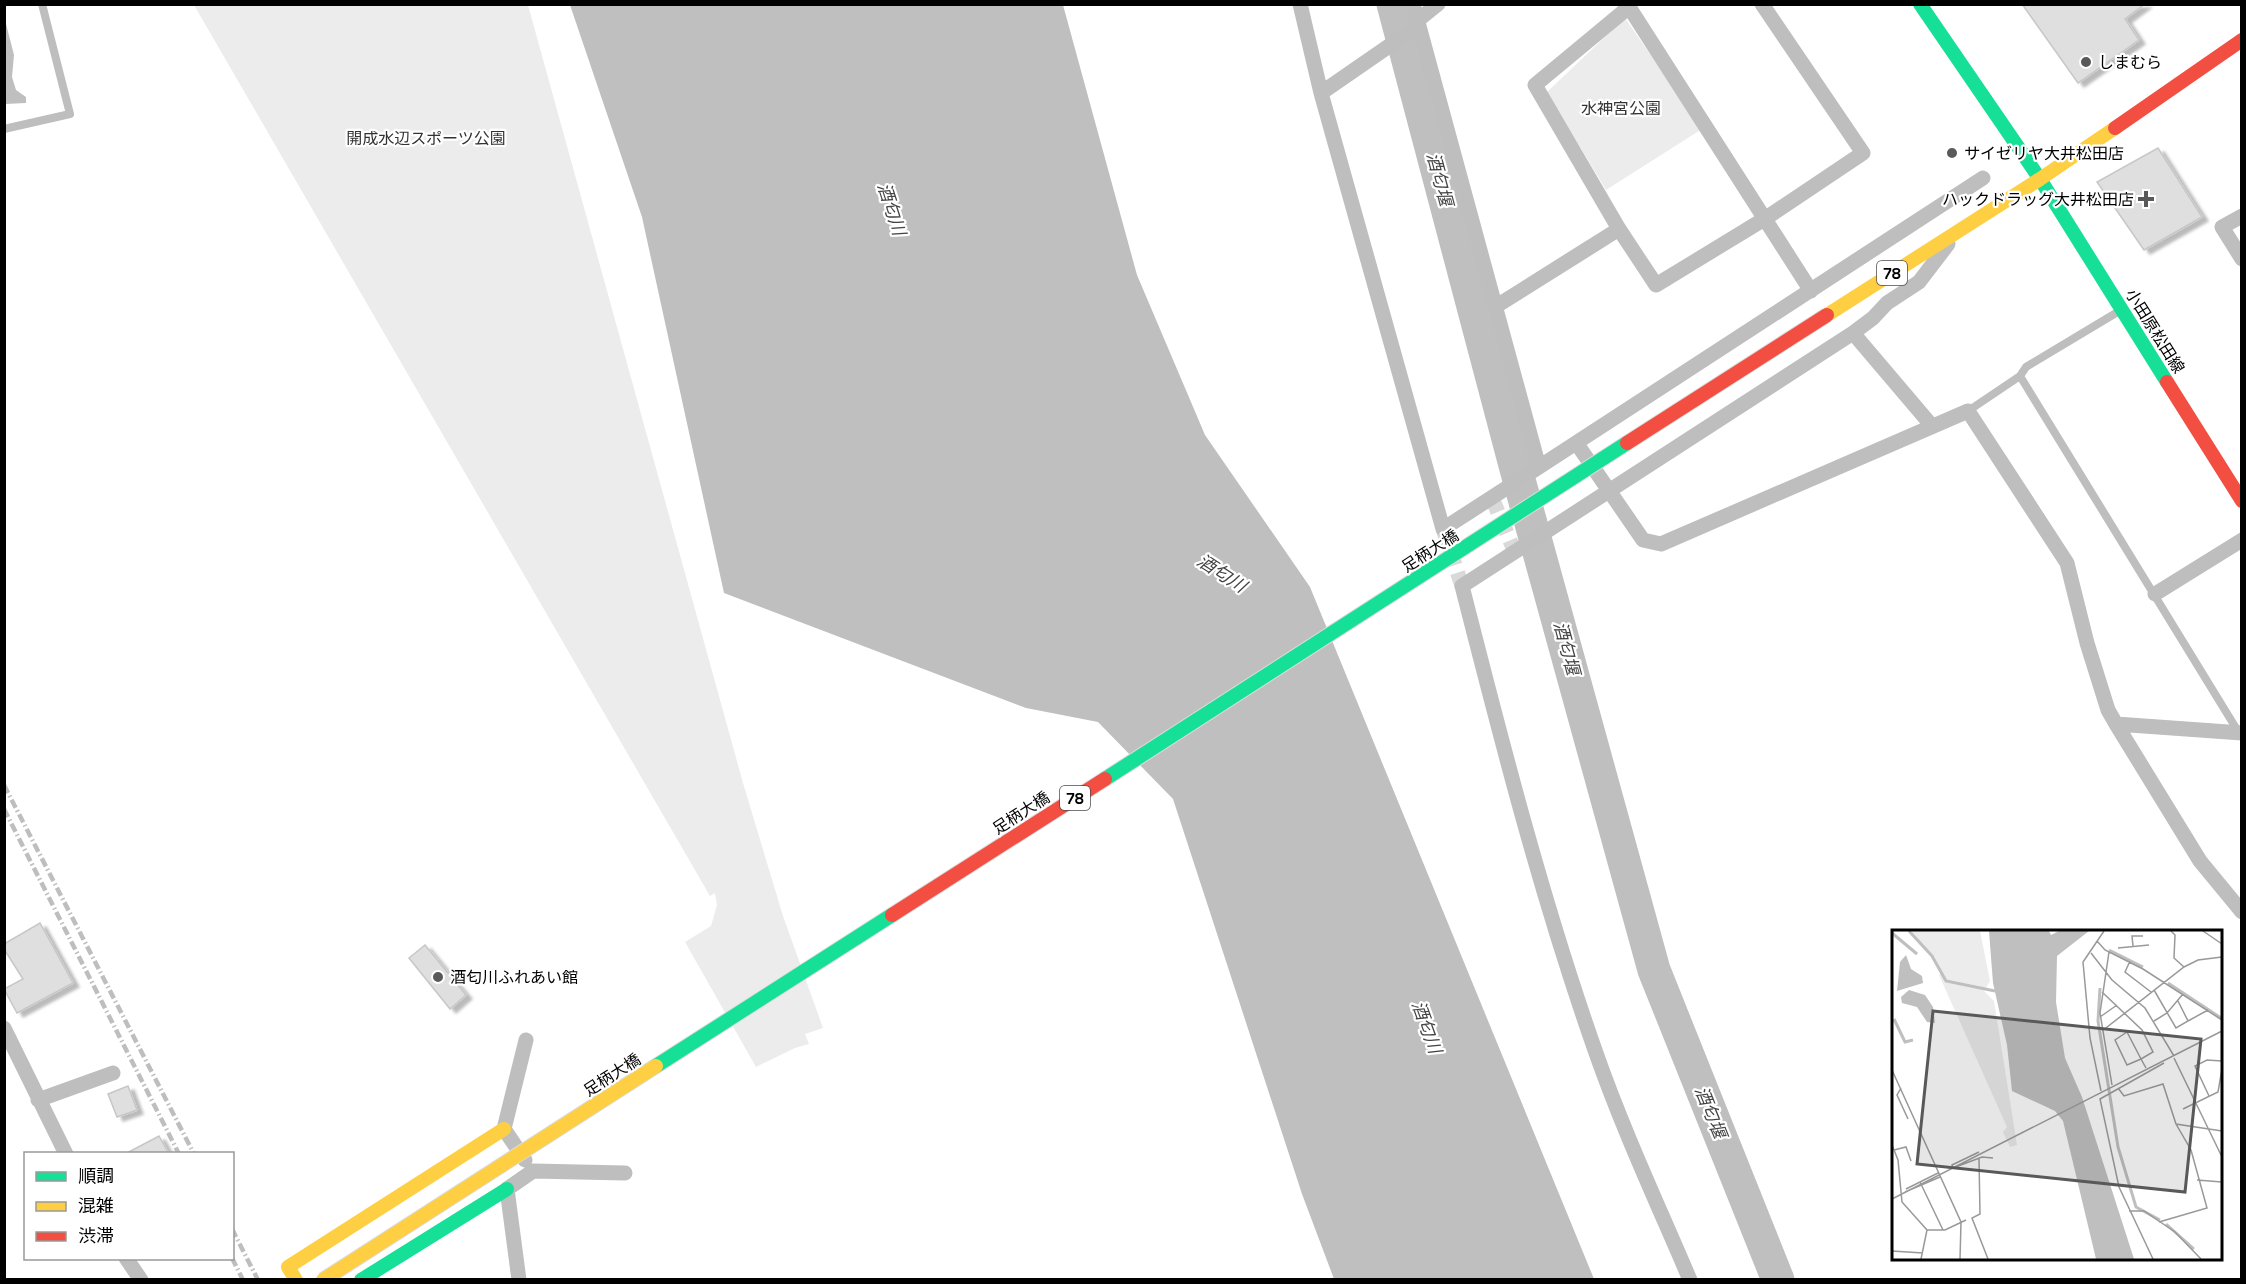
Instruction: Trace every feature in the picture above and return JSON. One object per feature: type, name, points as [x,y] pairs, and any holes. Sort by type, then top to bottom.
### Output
[{"type":"main road","name":"小田原松田線","points":[[1920,4],[2040,178],[2241,501]]},
{"type":"main road","name":"78","points":[[1958,231],[2040,178],[2241,40]]},
{"type":"main road","name":"足柄大橋","points":[[323,1280],[1958,231]]},
{"type":"main road","points":[[296,1280],[288,1267],[504,1129]]},
{"type":"main road","points":[[361,1280],[507,1189]]},
{"type":"street","points":[[1300,4],[1321,93],[1443,529],[1983,178]]},
{"type":"street","points":[[1413,4],[1410,31],[1496,306],[1534,471]]},
{"type":"street","points":[[1321,93],[1410,31],[1438,4]]},
{"type":"street","points":[[1762,4],[1863,153],[1766,218],[1656,285],[1619,229],[1535,85],[1630,6],[1766,218],[1811,291]]},
{"type":"street","points":[[2241,216],[2222,227],[2241,259]]},
{"type":"street","points":[[1496,306],[1619,229]]},
{"type":"street","points":[[1690,1280],[1596,1054],[1571,978],[1504,754],[1462,586],[1529,541],[1610,493],[1852,333],[1887,303],[1919,282],[1958,231]]},
{"type":"street","points":[[1852,333],[1932,426]]},
{"type":"street","points":[[1577,444],[1643,540],[1661,544],[1968,411],[2067,563],[2087,643],[2108,710],[2200,861],[2241,912]]},
{"type":"street","points":[[2155,594],[2241,540]]},
{"type":"street","points":[[2116,724],[2240,733]]},
{"type":"street","points":[[4,1028],[65,1152]]},
{"type":"street","points":[[526,1040],[504,1129],[533,1171]]},
{"type":"street","points":[[38,1100],[113,1073]]},
{"type":"street","points":[[519,1280],[507,1189],[533,1171],[625,1173]]},
{"type":"street","points":[[127,1260],[141,1280]]},
{"type":"lane","points":[[4,129],[70,114],[42,4]]},
{"type":"lane","points":[[1968,411],[2020,376],[2026,367],[2122,309]]},
{"type":"lane","points":[[2020,376],[2240,733]]},
{"type":"green space","name":"開成水辺スポーツ公園","points":[[194,5],[528,5],[743,783],[783,916],[823,1028],[805,1034],[809,1044],[795,1048],[756,1067],[685,942],[711,926],[717,905],[715,893],[710,896]]},
{"type":"green space","name":"水神宮公園","points":[[1625,18],[1702,129],[1606,190],[1547,92]]},
{"type":"water","name":"酒匂川","points":[[570,5],[1063,5],[1137,275],[1205,435],[1310,587],[1594,1279],[1334,1279],[1302,1194],[1173,799],[1098,722],[1026,708],[724,593],[642,217]]},
{"type":"water","points":[[4,16],[14,55],[12,77],[16,90],[26,97],[26,103],[5,104]]},
{"type":"building","name":"しまむら","points":[[2022,4],[2145,4],[2125,19],[2139,40],[2078,83]]},
{"type":"building","points":[[2158,148],[2202,217],[2144,250],[2097,182]]},
{"type":"building","points":[[40,923],[73,983],[17,1013],[4,989],[23,979],[4,949],[4,944]]},
{"type":"building","name":"酒匂川ふれあい館","points":[[425,945],[466,995],[450,1009],[409,958]]},
{"type":"building","points":[[128,1086],[137,1110],[117,1117],[108,1094]]},
{"type":"building","points":[[159,1136],[168,1152],[129,1152]]},
{"type":"waterway","name":"酒匂堰","points":[[1393,4],[1516,469],[1654,970],[1778,1280]]},
{"type":"tunnel","points":[[1492,498],[1514,550]]},
{"type":"tunnel","points":[[1443,529],[1462,586]]},
{"type":"railway","points":[[4,785],[193,1152]]},
{"type":"railway","points":[[4,809],[178,1152]]},
{"type":"railway","points":[[234,1233],[258,1280]]},
{"type":"railway","points":[[233,1260],[243,1280]]},
{"type":"traffic: fast","points":[[1920,4],[2040,179],[2167,382]]},
{"type":"traffic: fast","points":[[1105,779],[1627,443]]},
{"type":"traffic: fast","points":[[656,1066],[892,915]]},
{"type":"traffic: fast","points":[[361,1280],[507,1189]]},
{"type":"traffic: slow","points":[[1827,315],[2040,179],[2115,128]]},
{"type":"traffic: slow","points":[[323,1280],[656,1066]]},
{"type":"traffic: slow","points":[[296,1280],[288,1267],[504,1129]]},
{"type":"traffic: jam","points":[[2115,128],[2242,40]]},
{"type":"traffic: jam","points":[[1627,443],[1827,315]]},
{"type":"traffic: jam","points":[[2167,382],[2242,501]]},
{"type":"traffic: jam","points":[[892,915],[1105,779]]},
{"type":"place","name":"しまむら","points":[[2086,62]]},
{"type":"place","name":"サイゼリヤ大井松田店","points":[[1952,153]]},
{"type":"place","name":"ハックドラッグ大井松田店","points":[[2146,199]]},
{"type":"place","name":"酒匂川ふれあい館","points":[[438,977]]}]
